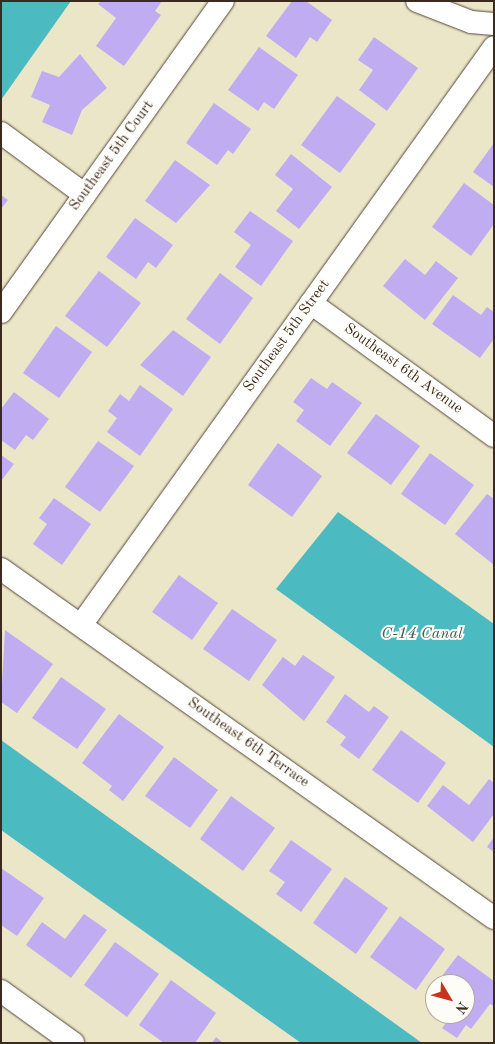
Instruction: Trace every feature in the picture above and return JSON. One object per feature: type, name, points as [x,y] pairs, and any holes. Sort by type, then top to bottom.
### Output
[{"type":"street","name":"Southeast 5th Court","points":[[1,312],[223,1]]},
{"type":"street","points":[[417,1],[471,22],[494,24]]},
{"type":"street","name":"Southeast 5th Street","points":[[81,625],[494,47]]},
{"type":"street","points":[[1,133],[85,195]]},
{"type":"street","name":"Southeast 6th Avenue","points":[[311,303],[494,436]]},
{"type":"street","name":"Southeast 6th Terrace","points":[[1,569],[494,918]]},
{"type":"street","points":[[1,991],[73,1043]]},
{"type":"water","points":[[1,1],[71,1],[1,100]]},
{"type":"water","name":"C-14 Canal","points":[[338,512],[494,624],[494,747],[276,589]]},
{"type":"water","points":[[1,740],[422,1043],[301,1043],[1,830]]},
{"type":"building","points":[[101,1],[162,1],[155,11],[161,15],[124,66],[96,46],[116,18],[98,4]]},
{"type":"building","points":[[292,1],[306,1],[332,20],[317,42],[310,37],[296,58],[266,36]]},
{"type":"building","points":[[374,37],[418,68],[387,111],[359,90],[373,70],[358,60]]},
{"type":"building","points":[[259,47],[298,75],[274,109],[264,102],[258,111],[228,90]]},
{"type":"building","points":[[80,54],[107,88],[82,110],[72,135],[42,122],[50,105],[31,97],[42,71],[59,77]]},
{"type":"building","points":[[337,96],[376,124],[340,173],[301,145]]},
{"type":"building","points":[[214,103],[251,129],[233,154],[228,150],[217,165],[186,143]]},
{"type":"building","points":[[494,143],[494,187],[473,172]]},
{"type":"building","points":[[291,154],[332,187],[299,229],[276,211],[293,189],[275,175]]},
{"type":"building","points":[[175,160],[210,185],[176,223],[145,201]]},
{"type":"building","points":[[464,183],[494,205],[494,224],[471,256],[432,227]]},
{"type":"building","points":[[1,195],[8,200],[1,209]]},
{"type":"building","points":[[250,211],[293,241],[261,286],[235,267],[251,245],[234,232]]},
{"type":"building","points":[[135,218],[173,245],[156,268],[148,262],[136,279],[106,257]]},
{"type":"building","points":[[405,259],[425,275],[436,261],[458,278],[425,320],[383,286]]},
{"type":"building","points":[[99,271],[141,303],[107,347],[65,316]]},
{"type":"building","points":[[220,273],[253,298],[220,344],[186,319]]},
{"type":"building","points":[[453,295],[481,315],[487,307],[494,312],[494,339],[480,358],[432,324]]},
{"type":"building","points":[[56,326],[92,352],[59,398],[23,373]]},
{"type":"building","points":[[173,330],[211,357],[183,396],[140,365]]},
{"type":"building","points":[[311,378],[327,389],[332,382],[362,403],[330,446],[296,421],[304,410],[293,402]]},
{"type":"building","points":[[140,385],[173,409],[140,456],[107,432],[117,418],[108,411],[120,394],[129,401]]},
{"type":"building","points":[[14,392],[49,419],[33,440],[26,435],[15,450],[1,440],[1,409]]},
{"type":"building","points":[[376,414],[420,446],[391,485],[347,453]]},
{"type":"building","points":[[98,441],[134,466],[100,512],[65,487]]},
{"type":"building","points":[[278,443],[322,476],[292,517],[248,485]]},
{"type":"building","points":[[430,453],[474,485],[445,525],[401,494]]},
{"type":"building","points":[[1,455],[14,464],[1,481]]},
{"type":"building","points":[[487,494],[494,499],[494,565],[455,534]]},
{"type":"building","points":[[54,498],[91,524],[62,565],[33,544],[47,524],[39,518]]},
{"type":"building","points":[[179,575],[218,603],[192,640],[152,612]]},
{"type":"building","points":[[232,609],[277,640],[249,681],[203,649]]},
{"type":"building","points":[[5,630],[53,664],[17,713],[1,702]]},
{"type":"building","points":[[303,655],[335,677],[304,721],[262,685],[283,657],[295,666]]},
{"type":"building","points":[[61,677],[106,709],[77,749],[32,718]]},
{"type":"building","points":[[345,694],[369,712],[374,706],[389,717],[359,759],[340,745],[346,737],[326,722]]},
{"type":"building","points":[[119,714],[164,747],[123,801],[109,790],[112,786],[82,763]]},
{"type":"building","points":[[401,730],[446,763],[418,803],[372,770]]},
{"type":"building","points":[[174,757],[218,790],[190,828],[145,796]]},
{"type":"building","points":[[489,779],[494,783],[494,814],[473,842],[427,806],[443,785],[469,805]]},
{"type":"building","points":[[231,796],[275,828],[243,871],[200,839]]},
{"type":"building","points":[[494,837],[494,852],[487,847]]},
{"type":"building","points":[[291,840],[332,869],[301,912],[276,894],[285,882],[269,871]]},
{"type":"building","points":[[1,868],[44,898],[17,936],[1,925]]},
{"type":"building","points":[[345,877],[388,908],[356,954],[313,923]]},
{"type":"building","points":[[84,914],[107,930],[71,978],[26,945],[42,922],[65,939]]},
{"type":"building","points":[[400,916],[445,949],[427,974],[425,974],[425,977],[416,990],[370,957]]},
{"type":"building","points":[[115,942],[159,974],[127,1017],[84,985]]},
{"type":"building","points":[[458,955],[494,981],[494,1006],[490,1004],[475,1024],[475,974],[444,974]]},
{"type":"building","points":[[171,980],[216,1013],[195,1043],[164,1043],[139,1025]]},
{"type":"building","points":[[445,1024],[475,1024],[471,1029],[466,1025],[457,1038],[442,1028]]},
{"type":"building","points":[[216,1037],[223,1043],[212,1043]]}]
